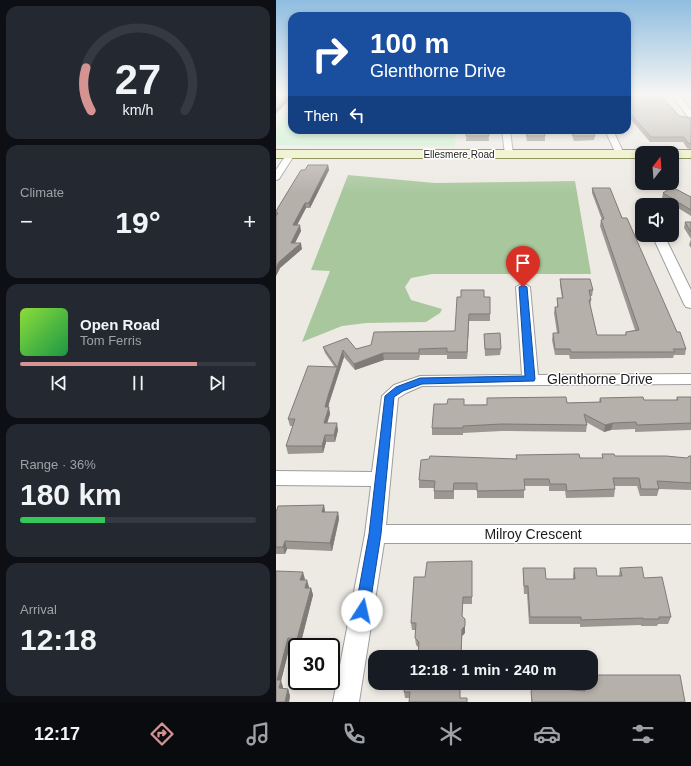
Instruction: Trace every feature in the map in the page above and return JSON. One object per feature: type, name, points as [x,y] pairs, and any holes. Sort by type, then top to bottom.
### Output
[{"type":"main road","name":"Ellesmere Road","points":[[276,154],[635,154]]},
{"type":"main road","points":[[679,154],[691,154]]},
{"type":"street","points":[[506,134],[509,154]]},
{"type":"street","points":[[611,134],[620,154]]},
{"type":"street","points":[[276,177],[291,154]]},
{"type":"street","points":[[661,242],[691,304]]},
{"type":"street","points":[[523,287],[530,379]]},
{"type":"street","name":"Glenthorne Drive","points":[[346,702],[375,534],[390,396],[396,391],[420,381],[691,379]]},
{"type":"street","points":[[276,478],[381,479]]},
{"type":"street","name":"Milroy Crescent","points":[[375,534],[691,534]]},
{"type":"green space","points":[[276,128],[288,128],[288,134],[456,134],[455,146],[276,145]]},
{"type":"green space","points":[[348,175],[435,183],[575,181],[591,274],[432,274],[411,278],[405,287],[411,300],[442,309],[440,313],[426,322],[366,323],[342,326],[302,342],[330,271],[311,270]]},
{"type":"building","points":[[643,128],[691,128],[691,144],[688,143],[684,137],[651,137]]},
{"type":"building","points":[[466,134],[489,134],[489,136],[466,136]]},
{"type":"building","points":[[527,134],[545,134],[545,136],[527,136]]},
{"type":"building","points":[[573,134],[594,134],[595,136],[574,136]]},
{"type":"building","points":[[308,165],[328,165],[309,203],[305,203],[293,225],[300,225],[291,243],[301,243],[279,262],[276,268],[276,216],[278,213],[276,213],[276,211],[301,170],[305,170]]},
{"type":"building","points":[[592,188],[610,188],[622,218],[627,218],[635,236],[635,242],[638,242],[677,332],[680,332],[686,349],[673,349],[675,352],[571,352],[570,349],[555,349],[553,333],[559,333],[555,307],[558,307],[557,298],[563,298],[560,279],[590,279],[593,290],[589,290],[591,300],[589,300],[597,335],[626,335],[626,332],[639,330],[601,220],[604,219]]},
{"type":"building","points":[[668,190],[678,190],[691,197],[691,210],[679,203],[679,198],[671,198],[663,193]]},
{"type":"building","points":[[685,222],[691,222],[691,232]]},
{"type":"building","points":[[461,290],[484,290],[484,297],[490,297],[490,314],[469,314],[467,352],[447,352],[447,348],[419,349],[419,353],[383,353],[354,364],[343,350],[325,407],[329,407],[324,423],[337,423],[334,435],[325,435],[322,446],[286,446],[295,419],[288,419],[308,366],[337,367],[323,347],[347,338],[356,349],[371,345],[374,332],[455,331],[457,297],[461,297]]},
{"type":"building","points":[[500,333],[501,349],[485,349],[484,334]]},
{"type":"building","points":[[566,397],[567,403],[601,402],[600,398],[643,397],[644,400],[678,400],[677,397],[691,397],[691,423],[637,425],[636,422],[613,423],[605,425],[584,414],[587,425],[502,424],[463,426],[463,428],[432,428],[434,404],[447,404],[448,399],[464,399],[464,405],[487,405],[487,398]]},
{"type":"building","points":[[579,454],[580,458],[603,458],[602,454],[614,454],[615,456],[666,456],[687,458],[691,456],[691,483],[657,481],[659,489],[641,489],[639,478],[613,478],[615,489],[567,491],[566,484],[550,484],[549,479],[524,479],[525,490],[477,491],[477,483],[454,483],[453,491],[434,491],[435,481],[419,480],[421,460],[429,459],[430,456],[517,459],[516,455]]},
{"type":"building","points":[[324,505],[322,512],[338,512],[330,543],[285,541],[283,547],[276,547],[276,510],[278,506]]},
{"type":"building","points":[[472,561],[472,597],[463,597],[462,616],[465,619],[465,626],[462,629],[461,650],[418,650],[419,642],[415,638],[416,623],[411,623],[414,577],[425,577],[427,562]]},
{"type":"building","points":[[642,567],[644,578],[662,577],[671,617],[659,617],[659,619],[643,618],[581,620],[581,617],[530,617],[528,586],[524,586],[523,568],[545,568],[546,579],[575,579],[574,568],[596,568],[597,576],[622,576],[620,568]]},
{"type":"building","points":[[276,571],[303,572],[300,580],[307,580],[305,588],[311,588],[297,638],[288,638],[277,680],[281,680],[279,688],[288,689],[285,702],[276,702]]},
{"type":"building","points":[[598,675],[680,675],[685,702],[532,702],[532,690],[598,690]]},
{"type":"building","points":[[404,690],[460,690],[460,698],[467,698],[467,702],[409,702],[410,692],[404,692]]},
{"type":"route","points":[[362,611],[375,534],[390,396],[396,391],[420,381],[530,379],[523,287]]}]
